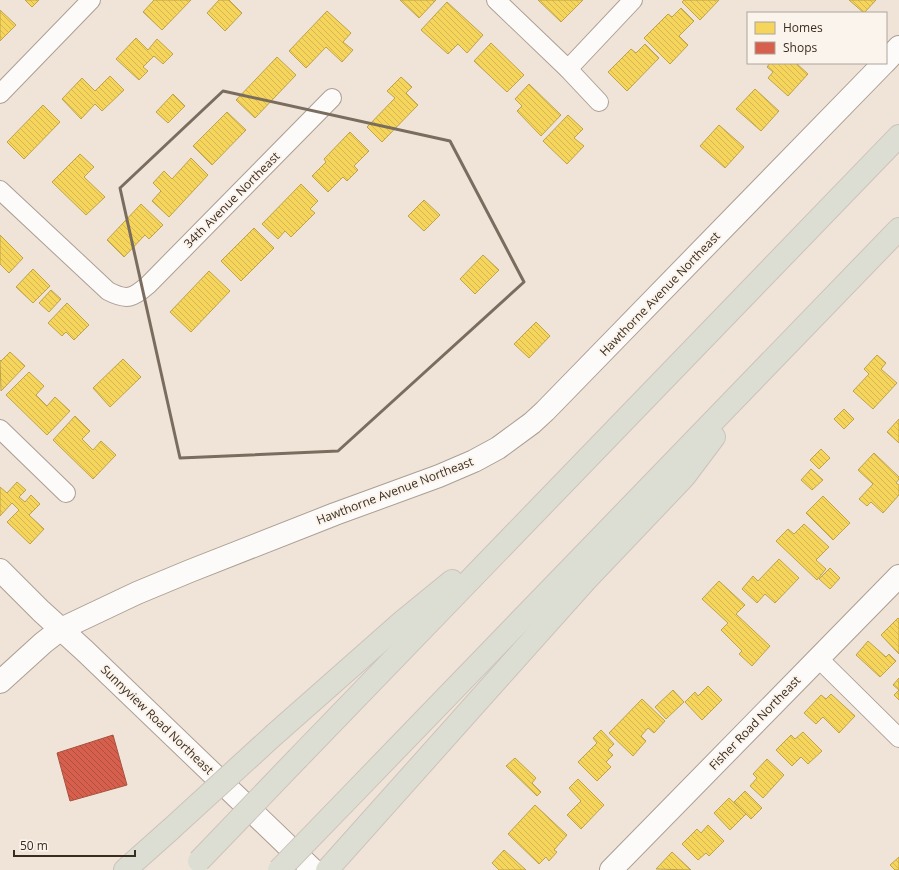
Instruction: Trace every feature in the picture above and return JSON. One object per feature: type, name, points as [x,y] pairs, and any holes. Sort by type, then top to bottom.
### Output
[{"type":"highway","points":[[194,866],[899,136]]},
{"type":"highway","points":[[279,870],[899,229]]},
{"type":"highway","points":[[327,870],[586,580],[684,477],[774,358]]},
{"type":"highway","points":[[125,870],[275,734],[403,621],[525,523]]},
{"type":"main road","points":[[887,59],[899,47]]},
{"type":"main road","name":"Hawthorne Avenue Northeast","points":[[0,682],[43,643],[61,629],[137,593],[335,514],[439,476],[474,461],[498,448],[532,423],[545,411],[883,64]]},
{"type":"main road","name":"Sunnyview Road Northeast","points":[[0,570],[41,611],[313,870]]},
{"type":"main road","name":"Fisher Road Northeast","points":[[611,870],[899,576]]},
{"type":"street","points":[[0,94],[92,0]]},
{"type":"street","points":[[496,0],[568,69],[599,102]]},
{"type":"street","points":[[568,69],[633,0]]},
{"type":"street","name":"34th Avenue Northeast","points":[[0,190],[108,291],[119,297],[128,298],[138,294],[148,285],[332,98]]},
{"type":"street","points":[[0,429],[66,493]]},
{"type":"street","points":[[818,658],[899,738]]},
{"type":"highlighted area","points":[[223,91],[450,141],[524,282],[338,451],[180,458],[120,188]]},
{"type":"building: Homes","points":[[25,0],[39,0],[32,7]]},
{"type":"building: Homes","points":[[154,0],[191,0],[162,30],[143,12]]},
{"type":"building: Homes","points":[[219,0],[229,0],[242,13],[225,31],[207,13]]},
{"type":"building: Homes","points":[[400,0],[436,0],[419,18]]},
{"type":"building: Homes","points":[[538,0],[583,0],[561,22]]},
{"type":"building: Homes","points":[[684,0],[719,0],[700,20],[682,2]]},
{"type":"building: Homes","points":[[849,0],[876,0],[865,12],[863,12]]},
{"type":"building: Homes","points":[[447,2],[483,35],[467,53],[458,44],[448,54],[421,30]]},
{"type":"building: Homes","points":[[681,8],[694,21],[679,36],[688,45],[670,64],[644,38],[668,14],[672,17]]},
{"type":"building: Homes","points":[[0,10],[16,25],[0,41]]},
{"type":"building: Homes","points":[[327,11],[351,33],[343,42],[353,50],[342,62],[326,47],[306,68],[289,51]]},
{"type":"building: Homes","points":[[136,38],[148,50],[157,39],[173,54],[163,64],[154,56],[143,67],[148,71],[139,80],[116,59]]},
{"type":"building: Homes","points":[[491,43],[524,75],[507,92],[474,61]]},
{"type":"building: Homes","points":[[645,44],[659,58],[627,91],[608,72],[631,49],[636,53]]},
{"type":"building: Homes","points":[[277,57],[296,75],[255,118],[236,100]]},
{"type":"building: Homes","points":[[769,64],[797,64],[808,74],[788,96],[768,78],[773,72],[767,67]]},
{"type":"building: Homes","points":[[110,76],[124,90],[102,111],[95,104],[81,119],[62,99],[82,78],[95,91]]},
{"type":"building: Homes","points":[[401,77],[412,87],[406,93],[418,105],[382,142],[367,127],[395,98],[387,91]]},
{"type":"building: Homes","points":[[529,84],[561,115],[541,136],[517,111],[522,106],[515,99]]},
{"type":"building: Homes","points":[[755,89],[779,111],[761,131],[736,109]]},
{"type":"building: Homes","points":[[173,94],[185,106],[168,123],[156,112]]},
{"type":"building: Homes","points":[[43,105],[60,122],[24,159],[7,142]]},
{"type":"building: Homes","points":[[227,112],[246,130],[212,165],[193,146]]},
{"type":"building: Homes","points":[[568,115],[583,129],[574,138],[584,146],[567,164],[543,141]]},
{"type":"building: Homes","points":[[719,125],[744,147],[725,168],[700,146]]},
{"type":"building: Homes","points":[[350,132],[369,151],[354,166],[358,170],[347,181],[343,177],[328,192],[312,176],[326,162],[324,159]]},
{"type":"building: Homes","points":[[80,154],[94,167],[84,177],[105,197],[86,215],[52,182]]},
{"type":"building: Homes","points":[[191,158],[208,175],[169,217],[152,201],[161,191],[153,183],[164,171],[172,179]]},
{"type":"building: Homes","points":[[301,184],[318,201],[310,209],[315,213],[291,237],[285,231],[278,239],[262,224]]},
{"type":"building: Homes","points":[[424,200],[440,215],[424,231],[408,216]]},
{"type":"building: Homes","points":[[141,204],[163,225],[149,239],[145,235],[124,257],[107,240]]},
{"type":"building: Homes","points":[[254,228],[274,248],[241,281],[221,261]]},
{"type":"building: Homes","points":[[0,235],[23,258],[9,273],[0,264]]},
{"type":"building: Homes","points":[[483,255],[499,270],[475,294],[460,279]]},
{"type":"building: Homes","points":[[33,269],[50,286],[33,303],[16,287]]},
{"type":"building: Homes","points":[[209,271],[230,291],[191,332],[170,312]]},
{"type":"building: Homes","points":[[51,290],[61,299],[49,312],[39,303]]},
{"type":"building: Homes","points":[[67,303],[89,325],[74,340],[66,332],[62,336],[48,323]]},
{"type":"building: Homes","points":[[536,322],[550,336],[529,358],[514,344]]},
{"type":"building: Homes","points":[[10,352],[25,366],[1,391],[0,360],[1,361]]},
{"type":"building: Homes","points":[[877,355],[886,363],[881,369],[897,383],[873,409],[853,391],[869,374],[864,369]]},
{"type":"building: Homes","points":[[123,359],[141,377],[110,407],[93,388]]},
{"type":"building: Homes","points":[[29,372],[44,386],[36,395],[47,406],[55,397],[70,411],[47,435],[6,395]]},
{"type":"building: Homes","points":[[844,409],[854,419],[844,429],[834,419]]},
{"type":"building: Homes","points":[[75,416],[90,431],[82,439],[93,450],[101,441],[116,455],[93,479],[53,440]]},
{"type":"building: Homes","points":[[899,419],[899,443],[887,432]]},
{"type":"building: Homes","points":[[821,449],[830,458],[819,469],[810,460]]},
{"type":"building: Homes","points":[[874,453],[899,477],[896,483],[899,485],[899,495],[883,513],[871,502],[867,506],[859,499],[873,484],[858,470]]},
{"type":"building: Homes","points":[[811,469],[823,480],[812,490],[801,480]]},
{"type":"building: Homes","points":[[17,482],[26,490],[19,497],[25,502],[31,495],[40,504],[29,515],[44,529],[30,544],[7,522],[19,510],[12,503],[0,516],[0,487],[7,493]]},
{"type":"building: Homes","points":[[823,496],[850,523],[833,540],[806,513]]},
{"type":"building: Homes","points":[[804,524],[829,547],[816,560],[826,569],[817,580],[776,541],[788,529],[794,534]]},
{"type":"building: Homes","points":[[779,559],[799,578],[775,603],[765,594],[757,603],[742,589],[753,576],[758,581]]},
{"type":"building: Homes","points":[[830,568],[840,578],[830,589],[819,579]]},
{"type":"building: Homes","points":[[719,581],[745,605],[736,614],[770,646],[752,666],[739,654],[742,651],[721,630],[728,623],[702,599]]},
{"type":"building: Homes","points":[[898,618],[899,619],[899,654],[881,635]]},
{"type":"building: Homes","points":[[868,641],[886,657],[889,654],[896,661],[880,677],[856,655]]},
{"type":"building: Homes","points":[[899,678],[899,690],[893,685]]},
{"type":"building: Homes","points":[[708,686],[722,700],[702,720],[685,702],[695,692],[698,696]]},
{"type":"building: Homes","points":[[673,690],[684,702],[666,719],[655,707]]},
{"type":"building: Homes","points":[[899,690],[899,700],[894,695]]},
{"type":"building: Homes","points":[[831,694],[855,716],[839,733],[823,717],[816,724],[804,713],[821,695],[826,699]]},
{"type":"building: Homes","points":[[642,699],[665,721],[654,733],[648,728],[641,736],[646,741],[633,756],[609,733]]},
{"type":"building: Homes","points":[[601,730],[614,744],[608,750],[613,755],[606,762],[611,767],[597,781],[578,762],[597,743],[593,738]]},
{"type":"building: Homes","points":[[803,732],[822,751],[808,764],[801,757],[792,766],[776,750],[791,735],[795,739]]},
{"type":"building: Homes","points":[[515,758],[536,778],[532,783],[541,792],[537,796],[506,766]]},
{"type":"building: Homes","points":[[767,759],[784,775],[763,798],[750,786],[757,778],[753,774]]},
{"type":"building: Homes","points":[[578,779],[604,805],[581,829],[567,815],[581,801],[569,788]]},
{"type":"building: Homes","points":[[745,791],[762,808],[751,819],[734,802]]},
{"type":"building: Homes","points":[[729,798],[746,814],[730,830],[714,813]]},
{"type":"building: Homes","points":[[535,805],[567,835],[554,850],[557,852],[549,861],[546,857],[539,864],[508,834]]},
{"type":"building: Homes","points":[[708,825],[724,841],[709,856],[706,853],[698,860],[682,844],[697,829],[701,833]]},
{"type":"building: Homes","points":[[504,850],[526,870],[499,870],[492,863]]},
{"type":"building: Homes","points":[[672,852],[691,870],[656,869]]},
{"type":"building: Homes","points":[[899,857],[899,870],[895,870],[890,865]]},
{"type":"building: Shops","points":[[113,735],[127,785],[70,801],[57,753]]}]
